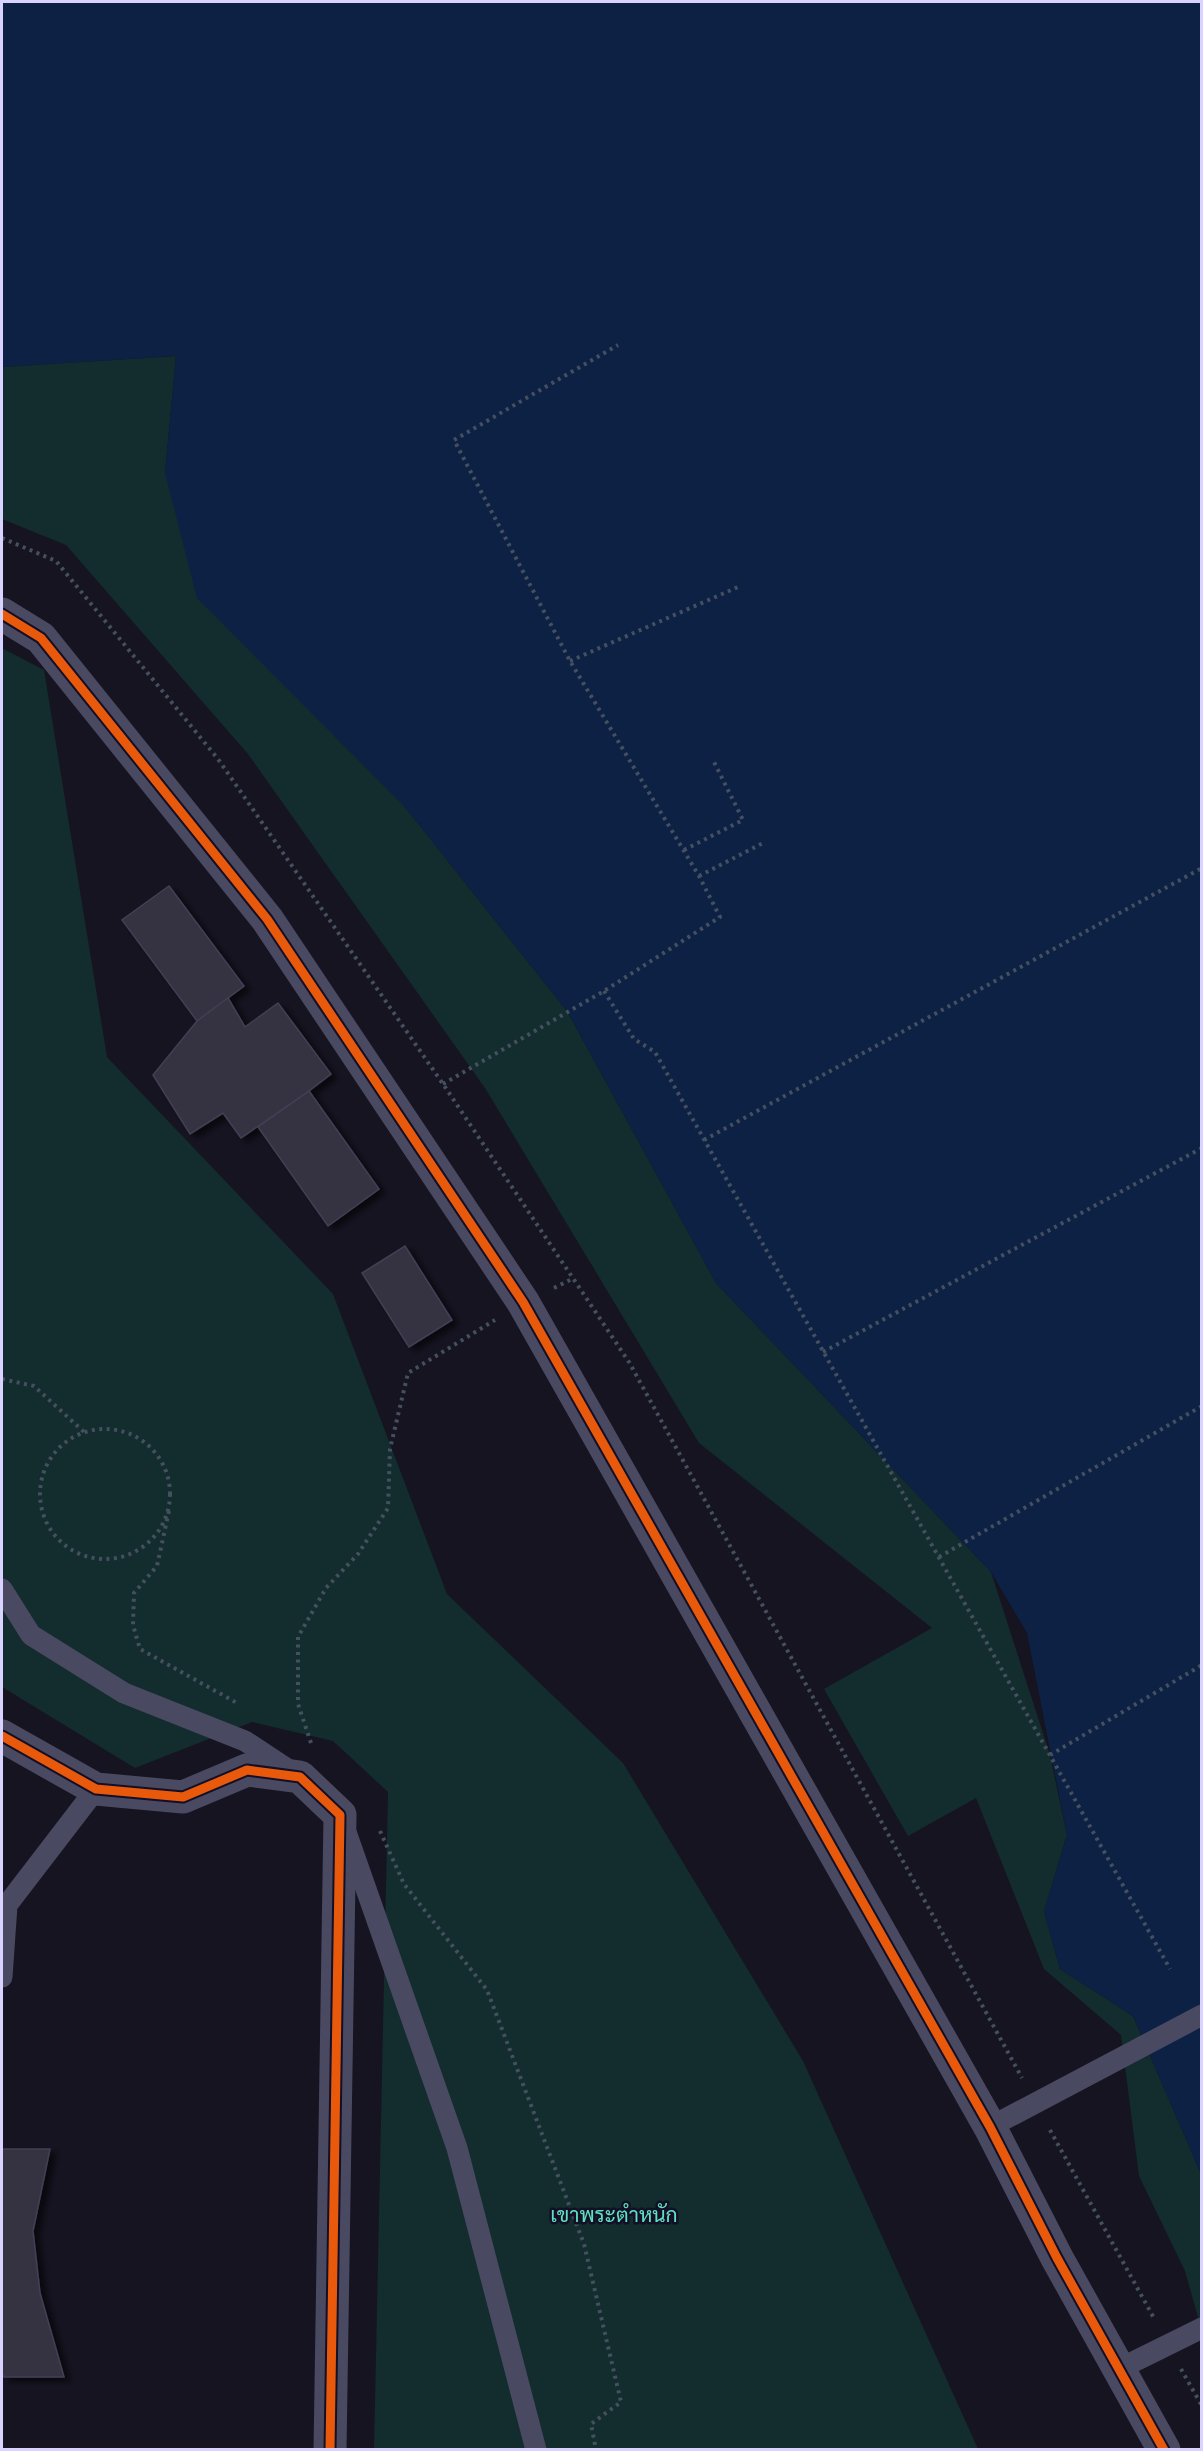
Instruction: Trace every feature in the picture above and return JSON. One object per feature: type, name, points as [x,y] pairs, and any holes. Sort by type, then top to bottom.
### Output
[{"type":"street","points":[[2,614],[41,638],[267,920],[523,1302],[990,2127],[1057,2258],[1164,2450]]},
{"type":"street","points":[[2,1736],[96,1789],[183,1797],[247,1770],[300,1777],[340,1815],[330,2450]]},
{"type":"lane","points":[[2,1589],[31,1635],[124,1693],[245,1741],[300,1777]]},
{"type":"lane","points":[[2,1977],[7,1905],[96,1789]]},
{"type":"lane","points":[[340,1815],[457,2148],[536,2450]]},
{"type":"lane","points":[[990,2127],[1202,2015]]},
{"type":"lane","points":[[1119,2369],[1202,2328]]},
{"type":"path","points":[[443,1084],[604,991],[720,917],[684,850],[570,661],[454,440],[618,345]]},
{"type":"path","points":[[570,661],[738,587]]},
{"type":"path","points":[[684,850],[743,820],[714,762]]},
{"type":"path","points":[[699,876],[763,843]]},
{"type":"path","points":[[704,1140],[1202,868]]},
{"type":"path","points":[[604,991],[634,1039],[655,1052],[1170,1969]]},
{"type":"path","points":[[823,1352],[1202,1148]]},
{"type":"path","points":[[303,1744],[313,1750],[298,1704],[298,1637],[326,1588],[358,1554],[388,1508],[390,1449],[408,1373],[523,1302]]},
{"type":"path","points":[[2,1379],[34,1386],[84,1432]]},
{"type":"path","points":[[939,1557],[1202,1406]]},
{"type":"path","points":[[169,1511],[160,1530],[146,1546],[128,1556],[107,1559],[87,1557],[67,1548],[52,1534],[43,1516],[39,1495],[42,1474],[58,1448],[84,1432],[104,1429],[124,1431],[142,1440],[157,1454],[167,1472],[171,1492],[169,1511],[157,1566],[134,1593],[133,1625],[140,1649],[244,1707]]},
{"type":"path","points":[[1050,1755],[1202,1665]]},
{"type":"path","points":[[404,1884],[487,1990],[584,2244],[621,2402],[591,2424],[596,2450]]},
{"type":"green space","points":[[176,356],[165,473],[405,807],[567,1011],[716,1283],[991,1572],[1050,1755],[1067,1835],[1044,1911],[1060,1969],[1133,2016],[1201,2174],[1201,2328],[1185,2271],[1139,2176],[1121,2035],[1044,1969],[976,1798],[908,1836],[824,1689],[932,1628],[699,1443],[485,1088],[248,754],[66,545],[2,519],[2,367]]},
{"type":"green space","name":"เขาพระตำหนัก","points":[[2,648],[44,670],[107,1057],[333,1294],[447,1594],[623,1763],[803,2061],[978,2449],[374,2449],[388,1792],[333,1741],[252,1722],[135,1768],[2,1687]]},
{"type":"water","points":[[2,2],[1201,2],[1201,2174],[1133,2016],[1060,1969],[1044,1911],[1067,1835],[1027,1633],[991,1572],[716,1283],[567,1011],[405,807],[197,598],[165,473],[176,356],[2,367]]},
{"type":"building","points":[[169,886],[244,986],[197,1021],[122,920]]},
{"type":"building","points":[[228,998],[245,1027],[278,1003],[331,1074],[241,1138],[223,1113],[190,1134],[153,1075],[197,1021]]},
{"type":"building","points":[[309,1091],[379,1189],[328,1226],[258,1127]]},
{"type":"building","points":[[405,1246],[452,1320],[409,1347],[362,1273]]},
{"type":"building","points":[[2,2149],[50,2149],[33,2231],[40,2293],[64,2377],[4,2377],[2,2373]]},
{"type":"cycle path","points":[[2,614],[41,638],[267,919],[523,1302],[990,2127],[1057,2258],[1164,2450]]},
{"type":"cycle path","points":[[2,1736],[96,1789],[183,1797],[247,1770],[300,1777],[340,1815],[330,2450]]}]
